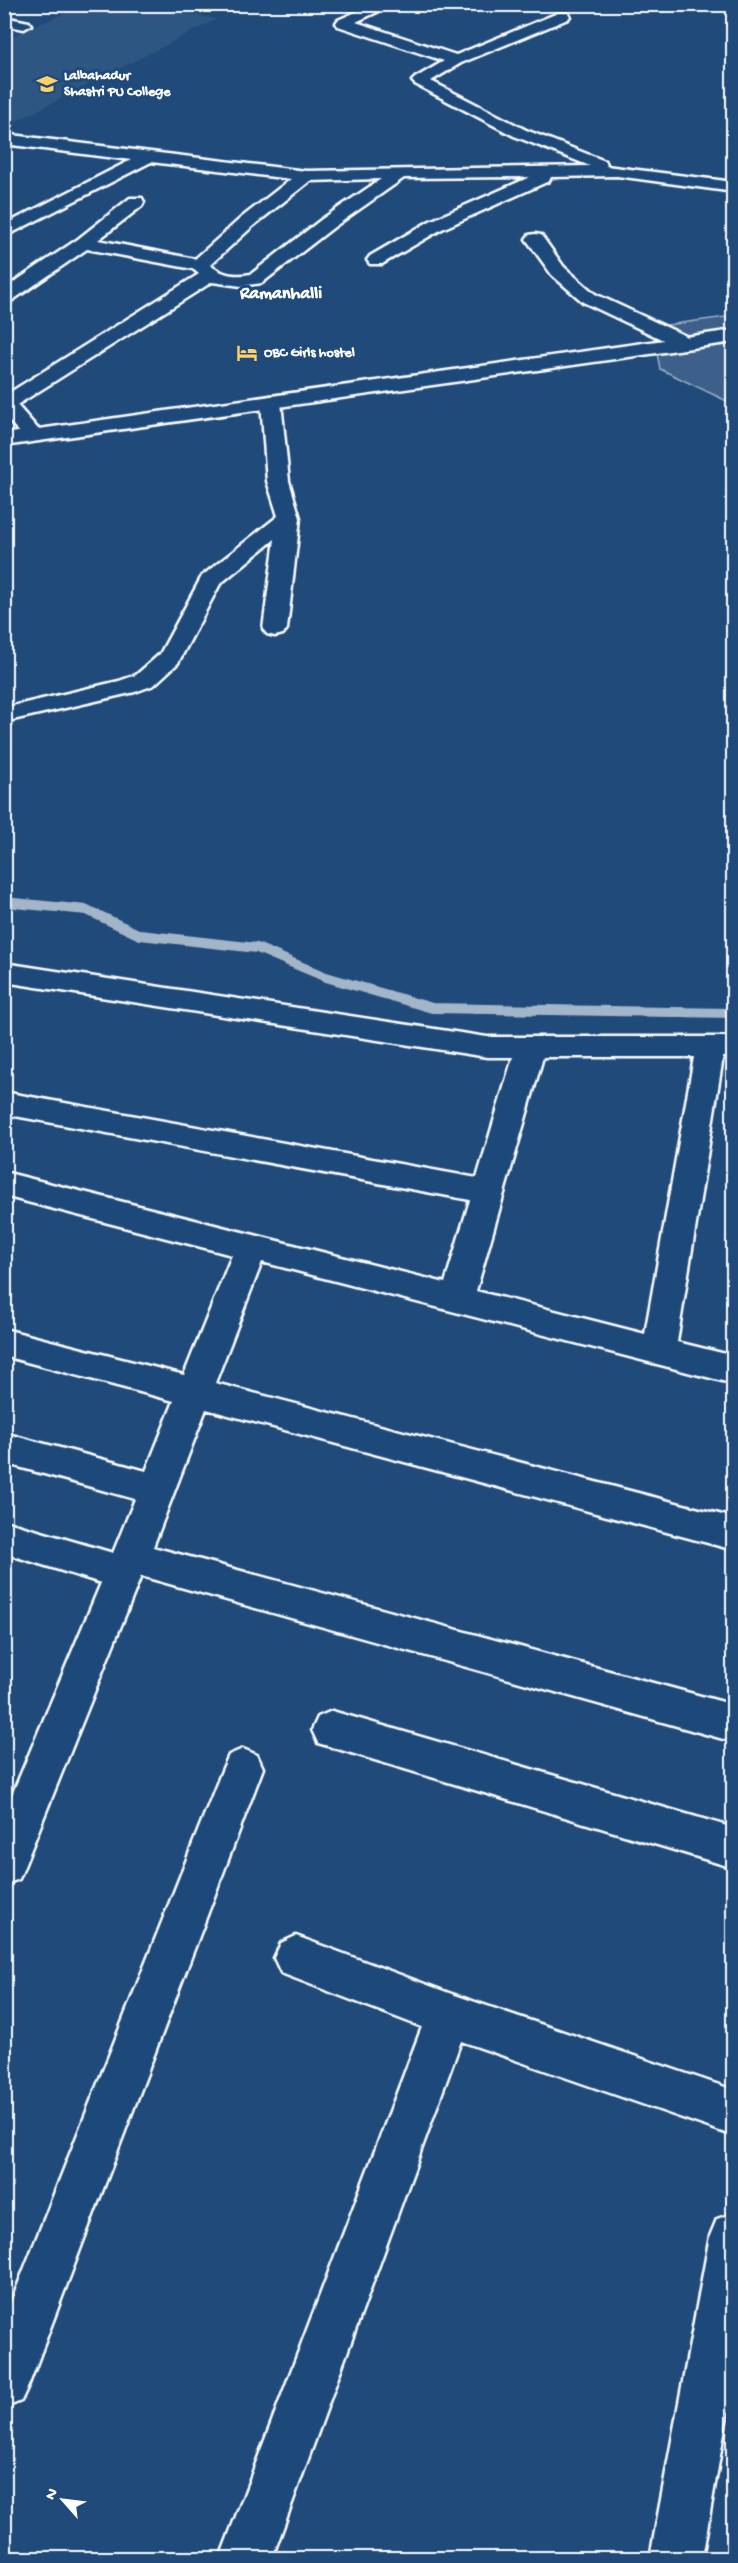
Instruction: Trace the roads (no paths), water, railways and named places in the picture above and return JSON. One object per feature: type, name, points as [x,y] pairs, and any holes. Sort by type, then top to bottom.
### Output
[{"type":"street","points":[[387,4],[343,23],[456,60]]},
{"type":"street","points":[[563,15],[456,60],[420,81],[520,133],[617,171]]},
{"type":"street","points":[[4,21],[24,25]]},
{"type":"street","points":[[4,139],[306,176],[617,171],[734,187]]},
{"type":"street","points":[[4,232],[149,157]]},
{"type":"street","points":[[376,260],[436,225],[556,171]]},
{"type":"street","points":[[84,243],[204,271],[233,281],[256,279],[328,223],[399,173]]},
{"type":"street","points":[[34,436],[5,404],[204,271],[247,222],[306,176]]},
{"type":"street","points":[[9,290],[84,243],[136,202]]},
{"type":"street","points":[[535,239],[558,271],[589,298],[685,343]]},
{"type":"street","points":[[4,440],[734,336]]},
{"type":"street","points":[[271,402],[278,481],[289,518],[275,629]]},
{"type":"street","points":[[4,715],[126,687],[152,675],[170,658],[210,581],[289,518]]},
{"type":"street","points":[[4,972],[487,1047],[722,1048],[659,1351]]},
{"type":"street","points":[[457,1298],[531,1047]]},
{"type":"street","points":[[4,1103],[488,1192]]},
{"type":"street","points":[[4,1184],[734,1370]]},
{"type":"street","points":[[4,1865],[127,1565],[193,1391],[252,1246]]},
{"type":"street","points":[[4,1342],[734,1534]]},
{"type":"street","points":[[4,1448],[156,1489]]},
{"type":"street","points":[[4,1537],[127,1565],[734,1724]]},
{"type":"street","points":[[332,1730],[734,1848]]},
{"type":"street","points":[[4,2384],[243,1768]]},
{"type":"street","points":[[296,1958],[449,2015],[734,2113]]},
{"type":"street","points":[[246,2559],[449,2015]]},
{"type":"street","points":[[676,2559],[734,2236]]},
{"type":"waterway","points":[[4,902],[87,910],[140,935],[257,948],[326,977],[432,1008],[734,1013]]},
{"type":"place","name":"Lalbahadur Shastri PU College","points":[[47,84]]},
{"type":"place","name":"OBC Girls hostel","points":[[247,353]]},
{"type":"district","name":"Ramanhalli","points":[[281,294]]}]
